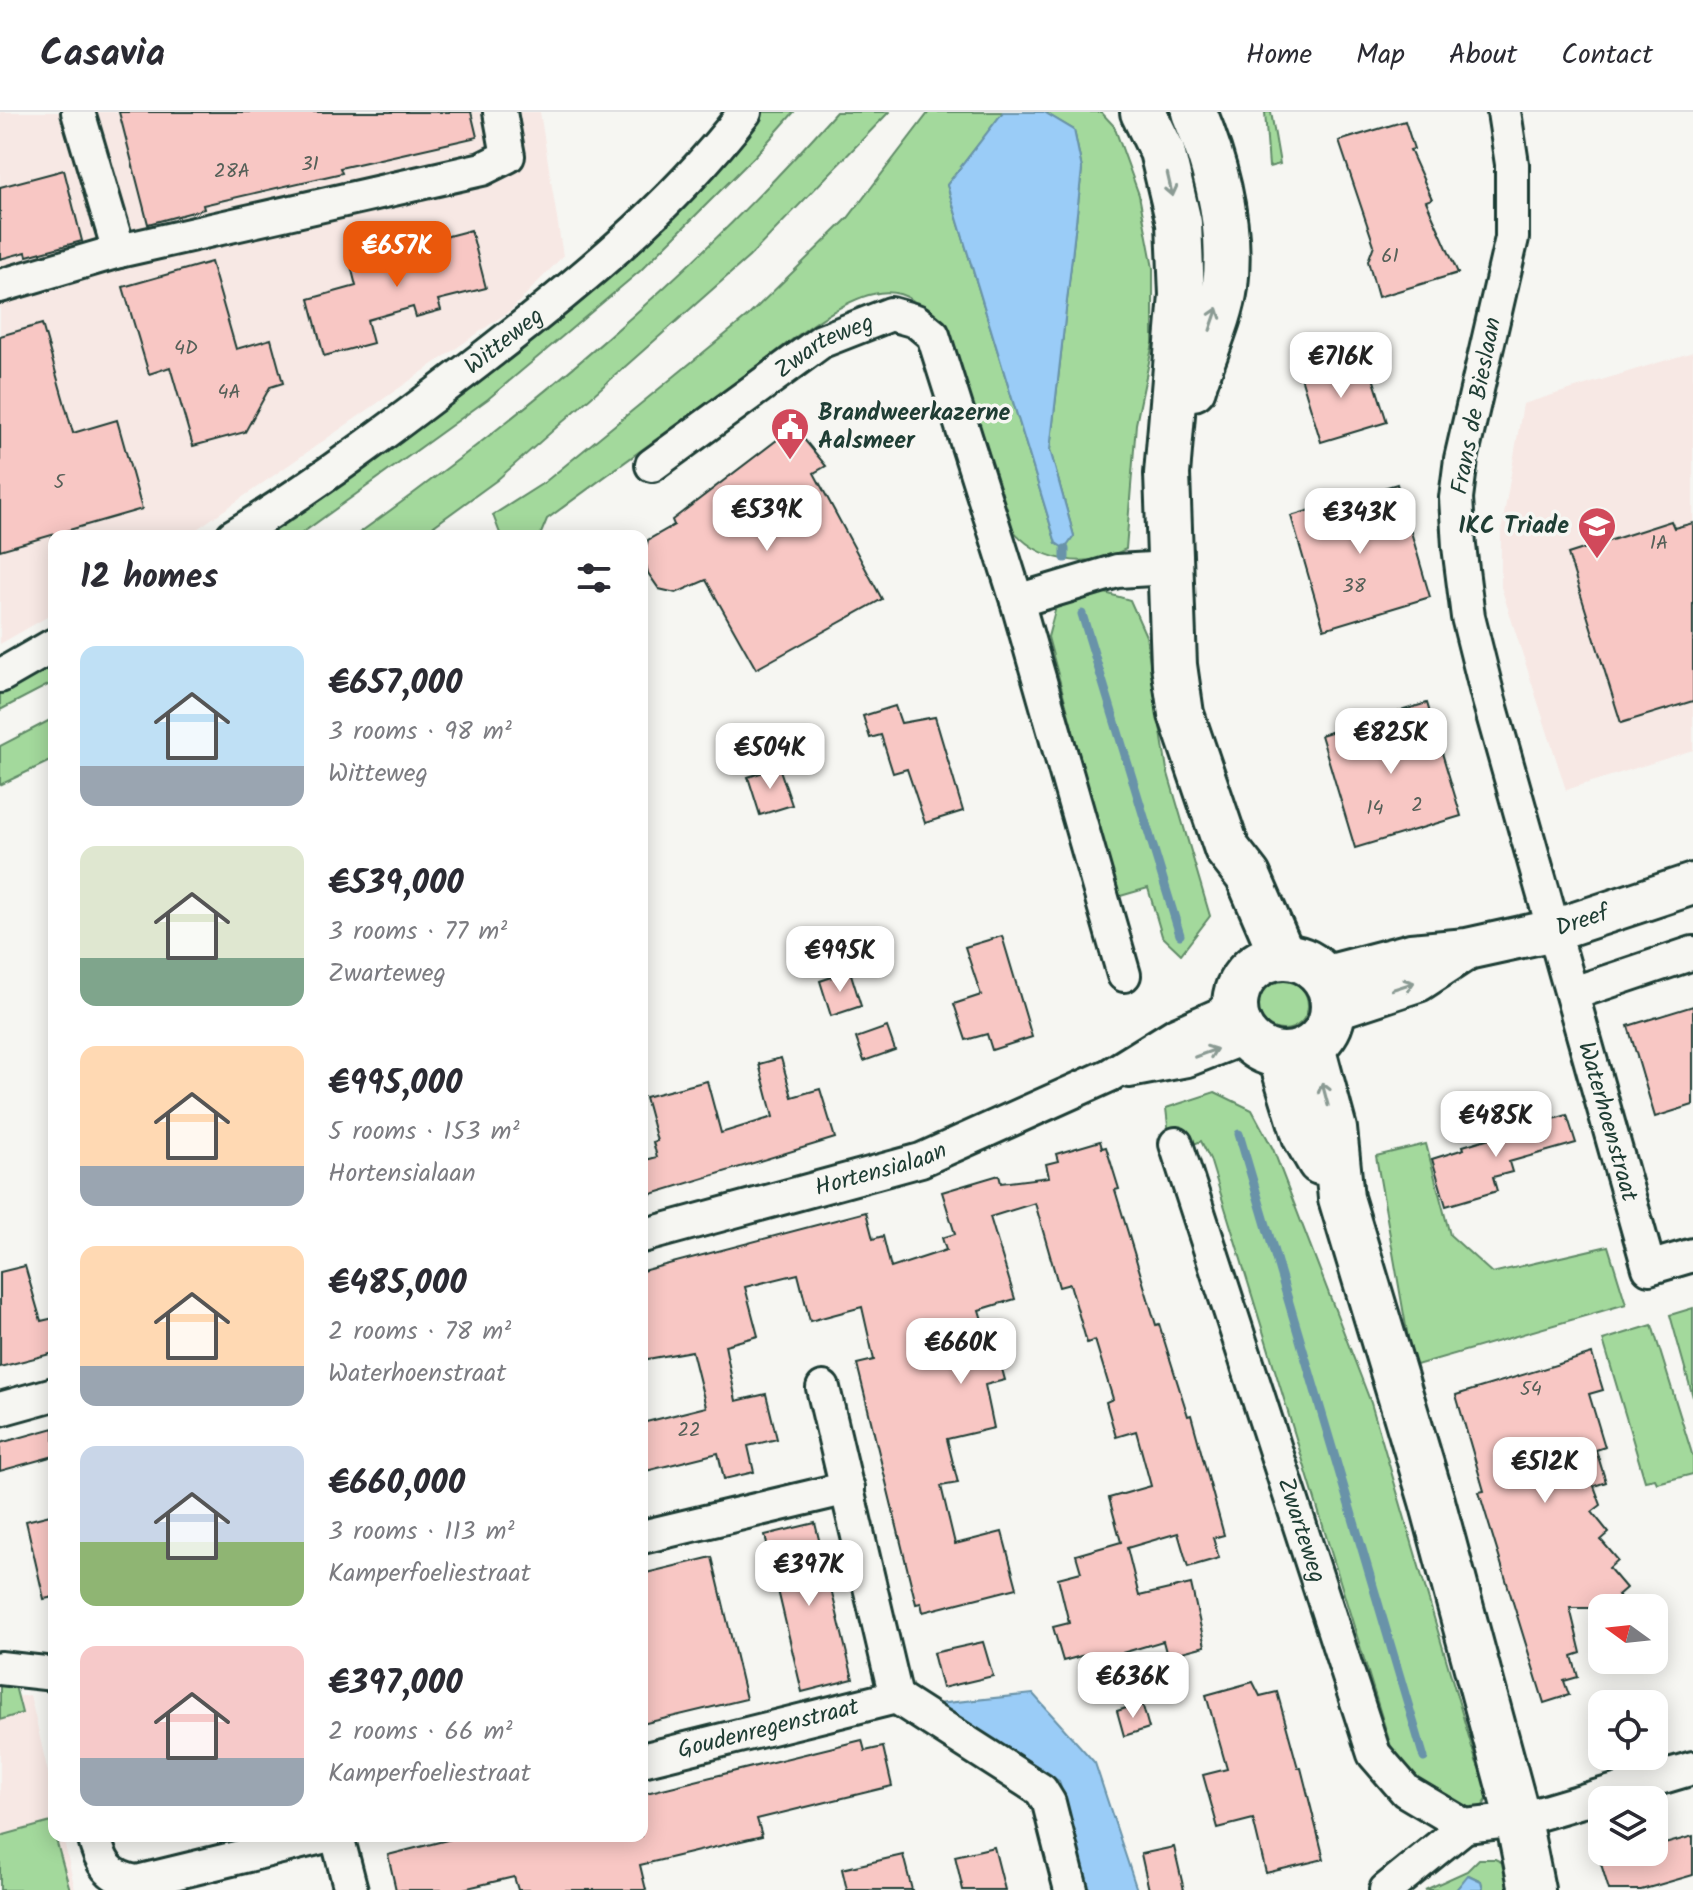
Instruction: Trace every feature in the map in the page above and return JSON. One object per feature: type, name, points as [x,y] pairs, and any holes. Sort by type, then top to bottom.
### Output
[{"type":"main road","points":[[1143,112],[1162,151],[1179,223],[1182,295],[1167,474],[1174,665],[1181,714],[1227,849],[1248,876],[1268,962]]},
{"type":"main road","points":[[1167,474],[1225,289],[1225,218],[1210,149],[1194,112]]},
{"type":"main road","points":[[1268,1037],[1329,1026],[1328,993],[1310,964],[1268,962],[1238,990],[1268,1037],[1305,1136],[1341,1198],[1432,1501],[1518,1820],[1532,1890]]},
{"type":"street","points":[[78,112],[119,251]]},
{"type":"street","points":[[0,286],[119,251],[482,169],[508,156],[500,112]]},
{"type":"street","name":"Witteweg","points":[[242,530],[376,441],[556,301],[677,193],[745,112]]},
{"type":"street","name":"Frans de Bieslaan","points":[[1504,112],[1512,164],[1512,238],[1461,459],[1456,498],[1471,631],[1554,930]]},
{"type":"street","name":"Zwarteweg","points":[[652,465],[822,341],[891,314],[916,321],[933,335],[1017,601],[1124,975]]},
{"type":"street","points":[[1017,601],[1117,571],[1169,568]]},
{"type":"street","points":[[0,676],[48,648]]},
{"type":"street","name":"Dreef","points":[[1328,993],[1418,981],[1467,949],[1554,930],[1693,884]]},
{"type":"street","name":"Waterhoenstraat","points":[[1554,930],[1649,1268],[1693,1255]]},
{"type":"street","points":[[1574,993],[1693,953]]},
{"type":"street","name":"Hortensialaan","points":[[648,1234],[921,1160],[1110,1075],[1187,1060],[1268,1037]]},
{"type":"street","name":"Zwarteweg","points":[[1176,1144],[1374,1754],[1406,1791],[1465,1826]]},
{"type":"street","points":[[823,1388],[896,1697],[1041,1790],[1049,1803],[1071,1890]]},
{"type":"street","points":[[0,1409],[48,1396]]},
{"type":"street","points":[[648,1536],[848,1488]]},
{"type":"street","points":[[0,1668],[48,1673]]},
{"type":"street","name":"Goudenregenstraat","points":[[648,1759],[896,1697]]},
{"type":"street","points":[[1386,1890],[1465,1826],[1518,1820],[1693,1768]]},
{"type":"street","points":[[95,1842],[99,1857],[108,1871],[120,1880],[137,1882],[301,1842]]},
{"type":"street","points":[[339,1842],[351,1890]]},
{"type":"shaded area","points":[[0,112],[540,112],[563,256],[511,310],[196,530],[48,530],[48,616],[0,644]]},
{"type":"shaded area","name":"IKC Triade","points":[[1693,352],[1693,750],[1566,790],[1501,587],[1501,532],[1523,404]]},
{"type":"shaded area","points":[[30,1695],[48,1772],[48,1842],[64,1842],[75,1890],[0,1890],[0,1699]]},
{"type":"green space","points":[[761,112],[794,112],[755,156],[640,271],[488,399],[306,530],[267,530],[742,136]]},
{"type":"green space","points":[[836,112],[889,112],[749,257],[497,480],[428,530],[363,530],[485,439],[608,338],[725,230]]},
{"type":"green space","points":[[929,112],[1003,112],[947,185],[1056,543],[1065,548],[1074,536],[1050,450],[1082,169],[1074,130],[1044,112],[1101,112],[1114,126],[1139,195],[1153,268],[1153,343],[1136,424],[1126,549],[1111,556],[1079,561],[1048,555],[1020,538],[1009,525],[933,324],[916,303],[892,292],[859,299],[812,325],[547,519],[542,530],[499,530],[493,515],[545,482],[748,316],[848,218]]},
{"type":"green space","points":[[1265,112],[1271,112],[1280,164],[1269,167]]},
{"type":"green space","points":[[1098,591],[1130,600],[1146,636],[1167,770],[1210,916],[1181,954],[1162,936],[1148,888],[1117,897],[1048,637],[1058,599]]},
{"type":"green space","points":[[48,661],[48,685],[0,710],[0,687]]},
{"type":"green space","points":[[48,721],[48,762],[0,785],[0,746]]},
{"type":"green space","points":[[1283,980],[1301,987],[1308,1005],[1301,1023],[1283,1030],[1265,1023],[1258,1005],[1265,987]]},
{"type":"green space","points":[[1215,1092],[1252,1110],[1273,1149],[1371,1403],[1476,1761],[1491,1793],[1477,1815],[1451,1808],[1396,1763],[1210,1159],[1201,1141],[1182,1149],[1172,1161],[1166,1108]]},
{"type":"green space","points":[[1426,1144],[1450,1235],[1492,1273],[1608,1246],[1626,1304],[1413,1366],[1376,1156]]},
{"type":"green space","points":[[1693,1308],[1693,1397],[1670,1315]]},
{"type":"green space","points":[[1652,1325],[1693,1457],[1693,1474],[1657,1483],[1655,1479],[1645,1481],[1603,1340]]},
{"type":"green space","points":[[0,1681],[14,1682],[22,1713],[0,1720]]},
{"type":"green space","points":[[48,1823],[48,1842],[57,1842],[70,1890],[0,1890],[0,1836]]},
{"type":"green space","points":[[1479,1859],[1495,1859],[1510,1866],[1515,1890],[1483,1890],[1481,1881],[1469,1875],[1456,1890],[1425,1890],[1467,1871]]},
{"type":"water","points":[[1003,112],[1044,112],[1074,130],[1082,169],[1050,450],[1074,536],[1065,549],[1056,543],[947,185]]},
{"type":"water","points":[[1033,1694],[1095,1763],[1137,1890],[1088,1890],[1059,1781],[927,1705]]},
{"type":"water","points":[[1468,1875],[1481,1881],[1483,1890],[1456,1890]]},
{"type":"building","points":[[119,112],[471,112],[477,137],[340,168],[342,173],[203,205],[204,209],[148,224]]},
{"type":"building","points":[[1405,121],[1414,149],[1410,150],[1432,199],[1426,201],[1458,273],[1378,297],[1368,261],[1374,245],[1339,141]]},
{"type":"building","points":[[64,170],[82,241],[27,256],[26,252],[0,259],[0,187]]},
{"type":"building","points":[[471,230],[486,288],[438,300],[441,310],[416,317],[413,307],[367,320],[373,343],[324,356],[309,299],[356,286],[350,262]]},
{"type":"building","points":[[211,262],[236,349],[271,339],[283,383],[270,387],[245,432],[193,446],[170,367],[149,374],[123,287]]},
{"type":"building","points":[[42,324],[73,433],[117,420],[142,509],[69,530],[48,530],[48,536],[0,550],[0,336]]},
{"type":"building","points":[[1331,357],[1337,378],[1370,368],[1387,422],[1321,442],[1298,367]]},
{"type":"building","points":[[794,427],[826,466],[814,473],[882,599],[756,669],[706,580],[676,593],[659,589],[648,573],[648,540],[674,525],[672,520]]},
{"type":"building","points":[[1397,484],[1430,597],[1324,629],[1291,516]]},
{"type":"building","points":[[1671,521],[1674,528],[1693,523],[1693,701],[1621,723],[1568,554]]},
{"type":"building","points":[[1427,703],[1461,816],[1355,848],[1321,735]]},
{"type":"building","points":[[895,706],[901,723],[935,717],[963,811],[925,823],[907,769],[893,773],[881,735],[870,738],[863,716]]},
{"type":"building","points":[[779,767],[792,805],[760,815],[748,777]]},
{"type":"building","points":[[1002,936],[1032,1037],[992,1050],[987,1034],[966,1040],[954,1004],[981,995],[965,947]]},
{"type":"building","points":[[850,971],[861,1006],[831,1016],[820,981]]},
{"type":"building","points":[[1693,1006],[1693,1105],[1655,1117],[1628,1026]]},
{"type":"building","points":[[887,1027],[895,1050],[864,1061],[856,1038]]},
{"type":"building","points":[[781,1058],[792,1097],[820,1089],[835,1138],[648,1195],[648,1159],[657,1157],[653,1142],[657,1141],[648,1096],[707,1081],[721,1133],[773,1117],[759,1064]]},
{"type":"building","points":[[1567,1115],[1576,1143],[1509,1162],[1512,1172],[1493,1177],[1497,1191],[1446,1206],[1432,1159],[1464,1149],[1463,1146]]},
{"type":"building","points":[[1100,1141],[1102,1148],[1106,1147],[1119,1189],[1115,1190],[1156,1325],[1159,1324],[1188,1416],[1191,1415],[1224,1535],[1213,1538],[1219,1558],[1188,1567],[1178,1533],[1127,1548],[1139,1596],[1191,1584],[1205,1646],[1167,1656],[1163,1641],[1095,1661],[1092,1653],[1063,1661],[1053,1627],[1069,1623],[1058,1578],[1081,1572],[1076,1555],[1121,1542],[1109,1498],[1151,1486],[1136,1431],[1116,1437],[1106,1402],[1113,1399],[1095,1340],[1087,1343],[1070,1284],[1059,1287],[1035,1203],[990,1217],[1015,1299],[979,1310],[993,1356],[998,1354],[1005,1380],[985,1385],[994,1428],[947,1439],[958,1483],[941,1486],[955,1544],[1002,1532],[1017,1588],[923,1612],[921,1603],[916,1604],[857,1364],[874,1360],[862,1307],[810,1321],[798,1274],[745,1287],[758,1336],[725,1345],[736,1401],[766,1394],[777,1439],[748,1446],[754,1472],[724,1479],[718,1453],[648,1470],[648,1422],[706,1407],[692,1351],[648,1359],[648,1269],[866,1212],[873,1239],[883,1236],[891,1268],[946,1250],[942,1238],[955,1234],[942,1192],[999,1175],[1001,1183],[1049,1177],[1046,1164],[1058,1161],[1056,1154]]},
{"type":"building","points":[[25,1266],[41,1321],[48,1319],[48,1355],[0,1367],[0,1272]]},
{"type":"building","points":[[1592,1354],[1603,1390],[1589,1394],[1605,1447],[1596,1450],[1606,1482],[1594,1486],[1601,1505],[1592,1512],[1609,1533],[1601,1540],[1618,1560],[1609,1568],[1626,1588],[1619,1594],[1588,1594],[1588,1608],[1570,1608],[1581,1653],[1572,1656],[1578,1677],[1564,1681],[1569,1695],[1544,1703],[1479,1492],[1484,1491],[1456,1395]]},
{"type":"building","points":[[48,1430],[48,1458],[0,1471],[0,1443]]},
{"type":"building","points":[[48,1516],[48,1598],[44,1599],[26,1521]]},
{"type":"building","points":[[815,1523],[853,1679],[802,1692],[765,1535]]},
{"type":"building","points":[[712,1557],[746,1699],[648,1723],[648,1573]]},
{"type":"building","points":[[983,1642],[993,1676],[942,1688],[933,1653]]},
{"type":"building","points":[[1253,1682],[1260,1696],[1277,1692],[1298,1768],[1301,1768],[1324,1859],[1266,1873],[1253,1819],[1218,1828],[1203,1775],[1227,1769],[1206,1695]]},
{"type":"building","points":[[1142,1703],[1149,1728],[1124,1736],[1117,1711]]},
{"type":"building","points":[[862,1740],[865,1751],[883,1747],[892,1786],[757,1819],[762,1836],[640,1865],[646,1890],[518,1890],[514,1877],[459,1890],[396,1890],[388,1855],[439,1842],[648,1842],[648,1793]]},
{"type":"building","points":[[1693,1836],[1693,1875],[1641,1890],[1609,1890],[1602,1866],[1668,1866],[1668,1843]]},
{"type":"building","points":[[994,1847],[1005,1890],[963,1890],[955,1856]]},
{"type":"building","points":[[1174,1847],[1184,1890],[1149,1890],[1141,1854]]},
{"type":"building","points":[[903,1855],[912,1890],[847,1890],[842,1869]]},
{"type":"waterway","points":[[1065,549],[1065,558]]},
{"type":"waterway","points":[[1082,614],[1180,935]]},
{"type":"waterway","points":[[1239,1134],[1424,1758]]},
{"type":"place","name":"Brandweerkazerne Aalsmeer","points":[[790,461]]},
{"type":"place","name":"IKC Triade","points":[[1597,560]]}]
